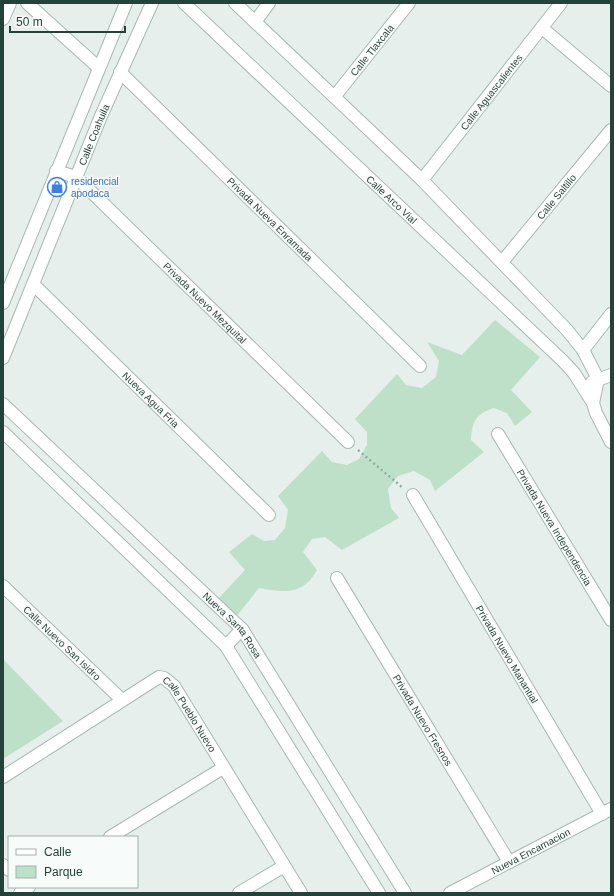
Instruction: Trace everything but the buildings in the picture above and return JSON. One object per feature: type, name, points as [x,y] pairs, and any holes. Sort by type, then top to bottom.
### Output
[{"type":"street","points":[[3,20],[10,3]]},
{"type":"street","points":[[27,3],[98,68]]},
{"type":"street","points":[[3,303],[98,68],[126,3]]},
{"type":"street","name":"Calle Coahuila","points":[[3,358],[120,72],[152,3]]},
{"type":"street","name":"Calle Arco Vial","points":[[184,3],[563,361],[574,373],[593,403],[598,418],[611,442]]},
{"type":"street","points":[[235,3],[335,96],[422,180],[551,313],[584,350],[598,379],[593,403]]},
{"type":"street","points":[[255,22],[269,3]]},
{"type":"street","name":"Calle Tlaxcala","points":[[335,96],[409,3]]},
{"type":"street","name":"Calle Aguascalientes","points":[[422,180],[561,3]]},
{"type":"street","points":[[542,28],[611,86]]},
{"type":"street","name":"Privada Nueva Enramada","points":[[120,72],[420,366]]},
{"type":"street","name":"Calle Saltillo","points":[[502,262],[611,130]]},
{"type":"street","name":"Privada Nuevo Mezquital","points":[[56,171],[76,177],[348,442]]},
{"type":"street","name":"Nueva Agua Fria","points":[[33,284],[269,515]]},
{"type":"street","points":[[584,350],[611,314]]},
{"type":"street","points":[[581,386],[611,375]]},
{"type":"street","name":"Nueva Santa Rosa","points":[[3,404],[242,630],[405,893]]},
{"type":"street","name":"Nueva Santa Rosa","points":[[3,432],[226,646],[379,893]]},
{"type":"street","name":"Privada Nueva Independencia","points":[[498,434],[611,620]]},
{"type":"street","name":"Privada Nuevo Manantial","points":[[413,496],[606,811]]},
{"type":"street","name":"Privada Nuevo Fresnos","points":[[337,578],[509,862]]},
{"type":"street","name":"Calle Nuevo San Isidro","points":[[3,586],[122,700]]},
{"type":"street","points":[[226,646],[242,630]]},
{"type":"street","name":"Calle Pueblo Nuevo","points":[[3,777],[159,677],[168,680],[174,686],[301,893]]},
{"type":"street","points":[[112,836],[223,768]]},
{"type":"street","name":"Nueva Encarnacion","points":[[450,893],[606,811]]},
{"type":"street","points":[[239,893],[284,866]]},
{"type":"path","points":[[348,442],[413,496]]},
{"type":"green space","points":[[495,320],[540,357],[511,390],[532,412],[515,426],[507,413],[494,408],[483,413],[474,423],[471,440],[484,452],[435,491],[430,480],[414,471],[398,476],[388,489],[391,508],[399,518],[342,550],[325,537],[312,539],[303,552],[317,570],[312,578],[306,584],[292,590],[277,591],[259,588],[236,617],[219,598],[245,570],[229,552],[252,534],[264,541],[275,540],[285,528],[288,510],[278,496],[322,451],[332,462],[347,465],[359,459],[367,445],[367,432],[355,419],[397,374],[406,385],[422,388],[436,377],[439,361],[427,342],[462,355]]},
{"type":"green space","points":[[3,659],[63,721],[3,759]]},
{"type":"place","name":"residencial apodaca","points":[[57,187]]}]
